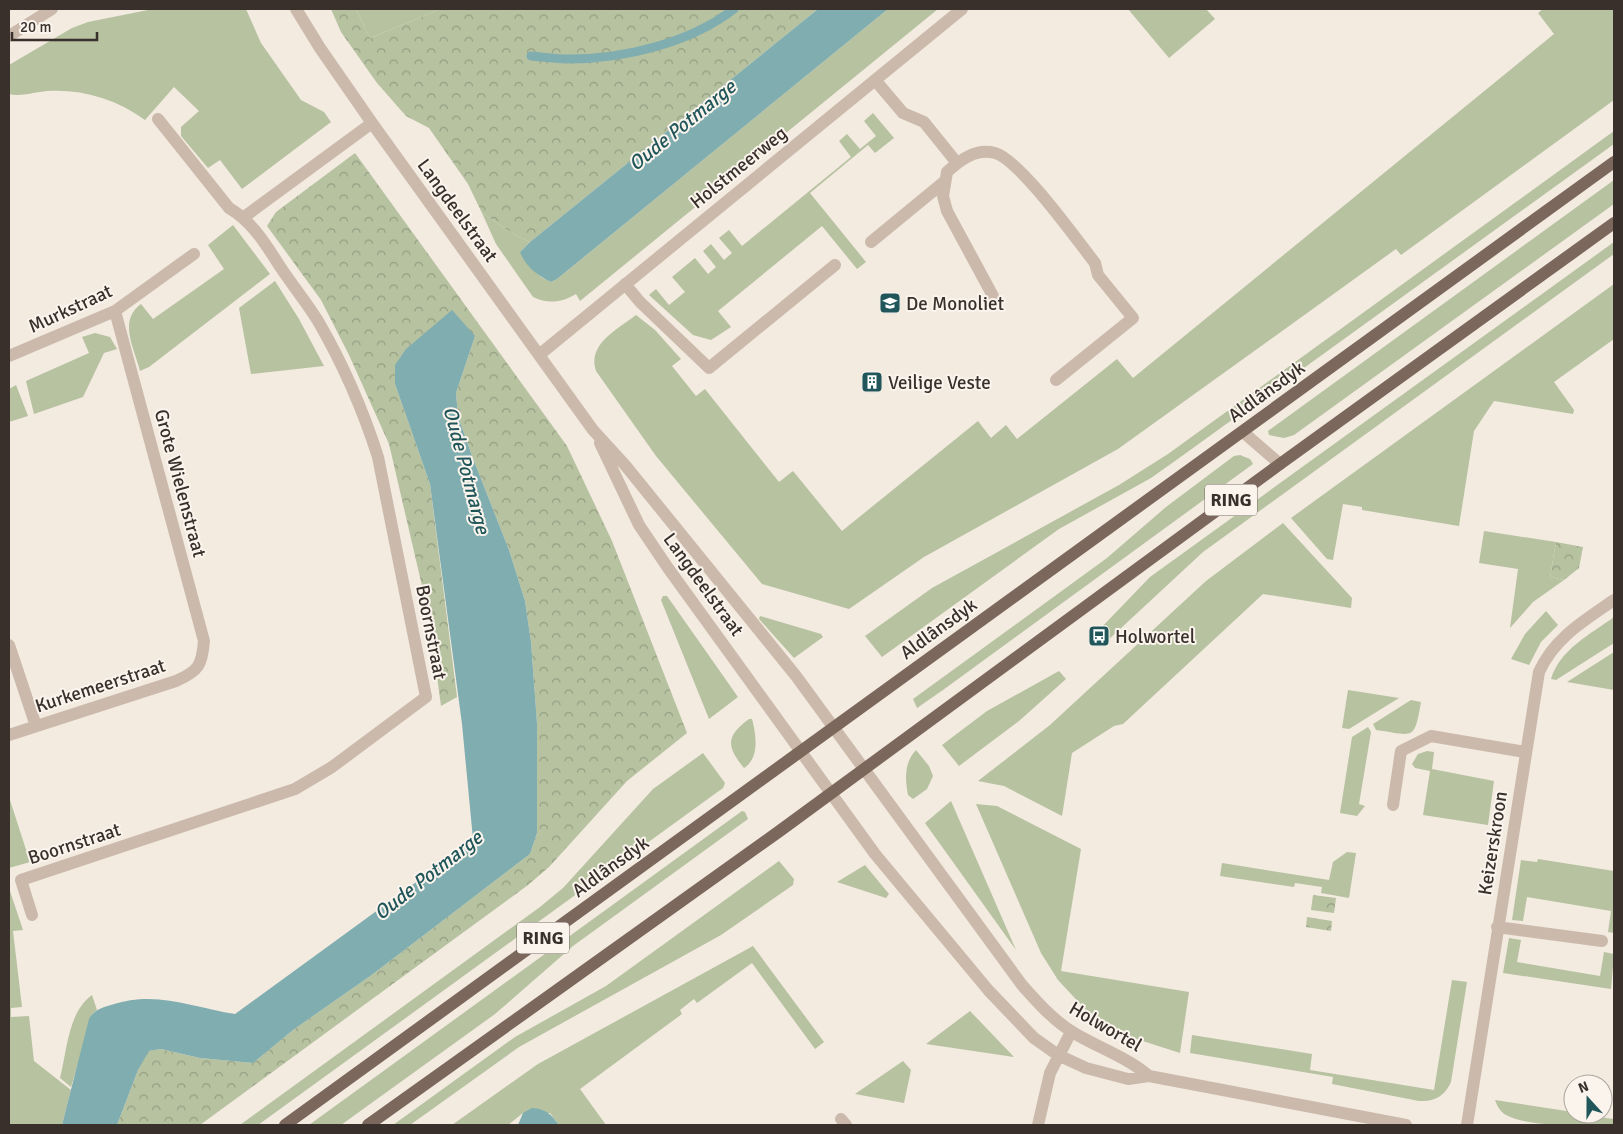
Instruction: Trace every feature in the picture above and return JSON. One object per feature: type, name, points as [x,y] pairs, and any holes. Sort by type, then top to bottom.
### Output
[{"type":"main road","name":"Aldlânsdyk","points":[[284,1125],[1614,162]]},
{"type":"main road","name":"RING","points":[[368,1125],[831,793],[1280,464],[1614,224]]},
{"type":"street","name":"Langdeelstraat","points":[[296,9],[320,48],[372,123],[594,430],[625,465],[796,676],[863,769]]},
{"type":"street","name":"Holstmeerweg","points":[[539,354],[962,9]]},
{"type":"street","points":[[9,36],[50,10]]},
{"type":"street","points":[[875,80],[903,113],[924,122],[957,163]]},
{"type":"street","points":[[158,119],[229,208],[244,217],[372,123]]},
{"type":"street","points":[[993,296],[947,211],[943,196],[947,172],[968,156],[984,152],[996,153],[1008,160],[1029,180],[1095,263],[1098,275],[1133,318],[1056,380]]},
{"type":"street","points":[[871,242],[944,182]]},
{"type":"street","name":"Boornstraat","points":[[32,915],[21,880],[295,789],[332,767],[426,697],[378,457],[366,419],[318,321],[244,217]]},
{"type":"street","name":"Murkstraat","points":[[9,356],[115,310],[194,254]]},
{"type":"street","points":[[625,284],[640,302],[709,368],[835,265]]},
{"type":"street","name":"Grote Wielenstraat","points":[[115,310],[204,641],[204,654],[200,666]]},
{"type":"street","name":"Langdeelstraat","points":[[594,430],[639,525],[831,793]]},
{"type":"street","points":[[1243,432],[1280,464]]},
{"type":"street","name":"Keizerskroon","points":[[1466,1125],[1537,682],[1544,661],[1567,634],[1614,600]]},
{"type":"street","points":[[9,645],[36,726]]},
{"type":"street","name":"Kurkemeerstraat","points":[[9,735],[176,680],[189,675],[200,666]]},
{"type":"street","points":[[1393,805],[1401,751],[1431,736],[1525,752]]},
{"type":"street","name":"Holwortel","points":[[863,769],[1022,985],[1042,1007],[1072,1032],[1136,1064],[1149,1076]]},
{"type":"street","name":"Holwortel","points":[[831,793],[875,854],[989,992],[1034,1038],[1058,1055],[1086,1068],[1128,1079],[1149,1076],[1406,1125]]},
{"type":"street","points":[[1497,927],[1602,941]]},
{"type":"street","points":[[1038,1125],[1047,1082],[1058,1055],[1072,1032]]},
{"type":"green space","points":[[153,9],[246,9],[261,43],[301,100],[324,112],[331,122],[242,189],[220,160],[208,168],[181,136],[181,127],[199,111],[174,87],[145,120],[123,106],[86,94],[47,91],[18,95],[9,94],[9,65],[72,28],[88,22]]},
{"type":"green space","points":[[331,9],[356,9],[370,38],[441,9],[818,9],[530,242],[517,236],[482,213],[468,184],[429,128],[406,116],[377,83],[341,32]]},
{"type":"green space","points":[[356,9],[441,9],[370,38]]},
{"type":"green space","points":[[888,9],[938,9],[580,301],[576,294],[554,302],[533,297],[496,244],[482,213],[517,236],[530,242],[520,252],[541,277],[551,282],[557,279]]},
{"type":"green space","points":[[1128,9],[1206,9],[1215,19],[1169,58]]},
{"type":"green space","points":[[1543,9],[1614,9],[1614,100],[1401,255],[1396,249],[1118,449],[924,557],[849,609],[762,584],[656,456],[596,371],[594,361],[600,345],[613,332],[636,315],[655,330],[681,359],[672,366],[696,396],[705,389],[779,482],[793,471],[842,531],[978,421],[991,438],[1006,425],[1017,439],[1117,359],[1133,378],[1554,34],[1538,13]]},
{"type":"green space","points":[[873,113],[894,138],[875,153],[868,145],[810,193],[866,262],[857,269],[822,226],[718,311],[731,327],[711,340],[693,335],[649,295],[656,289],[669,305],[685,292],[672,277],[695,258],[708,274],[716,267],[703,251],[711,244],[724,260],[732,253],[719,238],[729,230],[742,246],[851,157],[839,141],[847,134],[860,149],[876,136],[864,121]]},
{"type":"green space","points":[[1614,131],[1614,144],[1151,478],[1059,529],[882,657],[865,636],[932,588],[1119,485],[1168,454]]},
{"type":"green space","points":[[355,153],[567,446],[612,541],[687,733],[627,781],[549,867],[528,885],[200,1125],[117,1125],[138,1070],[148,1051],[161,1049],[200,1058],[253,1063],[293,1030],[373,974],[530,854],[537,833],[537,723],[531,642],[525,601],[509,550],[458,416],[456,393],[475,336],[395,384],[430,484],[457,697],[441,706],[429,616],[389,444],[349,355],[321,300],[267,226],[276,212]]},
{"type":"green space","points":[[1614,180],[1614,204],[1294,435],[1284,438],[1269,435],[1268,431]]},
{"type":"green space","points":[[233,225],[270,274],[149,367],[140,371],[129,326],[130,318],[134,311],[141,304],[153,319],[224,269],[208,245]]},
{"type":"green space","points":[[1614,242],[1614,254],[1203,552],[1106,642],[1097,632],[1150,577]]},
{"type":"green space","points":[[275,281],[299,319],[324,366],[251,374],[239,308]]},
{"type":"green space","points":[[1614,284],[1614,339],[1554,382],[1574,410],[1573,414],[1494,401],[1474,431],[1459,526],[1362,510],[1362,507],[1343,504],[1333,560],[1327,559],[1291,518]]},
{"type":"green space","points":[[95,333],[110,337],[117,349],[104,353],[83,397],[34,414],[26,381],[89,353],[82,337]]},
{"type":"green space","points":[[16,385],[28,416],[9,422],[9,389]]},
{"type":"green space","points":[[1240,455],[1250,459],[1253,464],[917,708],[913,699],[1107,558],[1166,507],[1234,456]]},
{"type":"green space","points":[[1283,523],[1352,598],[1351,608],[1263,594],[1123,724],[1114,726],[1072,753],[1062,816],[1004,786],[978,781],[1050,725],[1206,581]]},
{"type":"green space","points":[[1484,531],[1556,542],[1550,577],[1564,580],[1533,602],[1510,628],[1518,569],[1479,563]]},
{"type":"green space","points":[[1556,542],[1583,547],[1579,568],[1564,580],[1550,577]]},
{"type":"green space","points":[[663,596],[667,596],[738,697],[709,719],[661,600]]},
{"type":"green space","points":[[1546,611],[1558,625],[1541,642],[1529,665],[1511,659],[1525,634]]},
{"type":"green space","points":[[760,616],[821,634],[823,637],[794,658],[759,619]]},
{"type":"green space","points":[[1614,617],[1614,643],[1556,680],[1551,679],[1561,659],[1577,643]]},
{"type":"green space","points":[[1614,652],[1614,690],[1567,682]]},
{"type":"green space","points":[[1059,671],[1066,679],[1019,721],[959,766],[942,745],[987,711]]},
{"type":"green space","points":[[1348,690],[1399,698],[1349,729],[1342,728]]},
{"type":"green space","points":[[1411,700],[1421,702],[1414,730],[1405,734],[1376,730],[1373,724]]},
{"type":"green space","points":[[749,719],[752,719],[756,745],[753,758],[744,768],[734,753],[731,742],[736,731]]},
{"type":"green space","points":[[1368,727],[1371,732],[1359,804],[1365,806],[1357,816],[1340,813],[1352,737]]},
{"type":"green space","points":[[916,750],[929,766],[933,776],[927,789],[913,799],[908,795],[906,771],[909,760]]},
{"type":"green space","points":[[1427,751],[1434,752],[1432,769],[1494,781],[1488,825],[1423,815],[1430,771],[1415,768],[1412,764],[1418,754]]},
{"type":"green space","points":[[703,753],[725,783],[723,788],[258,1125],[240,1125],[540,907],[563,888],[653,789]]},
{"type":"green space","points":[[9,797],[30,862],[9,868]]},
{"type":"green space","points":[[951,801],[1016,950],[925,823]]},
{"type":"green space","points":[[976,804],[997,806],[1081,849],[1061,971],[1189,992],[1180,1053],[1121,1034],[1085,1009],[1058,980],[1041,953]]},
{"type":"green space","points":[[742,811],[745,812],[748,819],[573,946],[495,1014],[341,1125],[309,1125]]},
{"type":"green space","points":[[1347,852],[1356,853],[1349,898],[1321,893],[1322,887],[1295,883],[1294,887],[1220,876],[1222,863],[1329,880],[1333,862]]},
{"type":"green space","points":[[1538,859],[1614,871],[1614,933],[1608,932],[1611,911],[1527,897],[1523,921],[1512,920],[1521,860],[1537,862]]},
{"type":"green space","points":[[779,861],[794,879],[793,885],[721,935],[519,1047],[410,1125],[393,1125],[515,1037],[606,986]]},
{"type":"green space","points":[[865,865],[889,894],[886,898],[837,882]]},
{"type":"green space","points":[[9,888],[23,930],[13,931],[22,1007],[11,1008],[11,1017],[29,1016],[34,1061],[71,1090],[62,1125],[9,1125]]},
{"type":"green space","points":[[1313,895],[1336,898],[1334,913],[1311,910]]},
{"type":"green space","points":[[1307,917],[1332,921],[1331,931],[1306,927]]},
{"type":"green space","points":[[1509,938],[1521,940],[1517,962],[1600,976],[1604,952],[1614,954],[1611,989],[1503,973]]},
{"type":"green space","points":[[753,946],[824,1042],[815,1049],[752,963],[697,1003],[694,999],[680,1010],[682,1014],[580,1089],[606,1125],[559,1125],[550,1113],[523,1113],[508,1125],[452,1125],[538,1064]]},
{"type":"green space","points":[[1452,980],[1467,982],[1451,1082],[1446,1091],[1434,1099],[1419,1101],[1332,1084],[1333,1077],[1190,1053],[1192,1035],[1312,1054],[1310,1070],[1434,1090]]},
{"type":"green space","points":[[92,995],[97,1010],[93,1013],[71,1087],[60,1078],[67,1044],[78,1011]]},
{"type":"green space","points":[[970,1011],[1014,1057],[926,1044]]},
{"type":"green space","points":[[903,1061],[911,1070],[904,1103],[855,1094]]},
{"type":"green space","points":[[1495,1100],[1563,1110],[1563,1124],[1613,1124],[1613,1119],[1614,1125],[1559,1125],[1529,1122],[1504,1114]]},
{"type":"water","name":"Oude Potmarge","points":[[818,9],[888,9],[557,279],[551,282],[529,266],[520,252],[530,242]]},
{"type":"water","name":"Oude Potmarge","points":[[452,310],[475,336],[456,393],[458,416],[509,550],[525,601],[531,642],[537,723],[537,833],[530,854],[373,974],[293,1030],[253,1063],[200,1058],[161,1049],[149,1051],[138,1070],[117,1125],[62,1125],[89,1019],[96,1011],[128,1001],[159,999],[235,1014],[473,839],[462,724],[430,484],[395,384],[395,365],[406,349]]},
{"type":"water","points":[[532,1108],[548,1113],[559,1125],[518,1125],[523,1113]]},
{"type":"waterway","points":[[531,56],[564,59],[590,58],[612,56],[656,47],[697,31],[717,21],[734,9]]},
{"type":"place","name":"De Monoliet","points":[[890,303]]},
{"type":"place","name":"Veilige Veste","points":[[872,382]]},
{"type":"place","name":"Holwortel","points":[[1099,636]]}]
